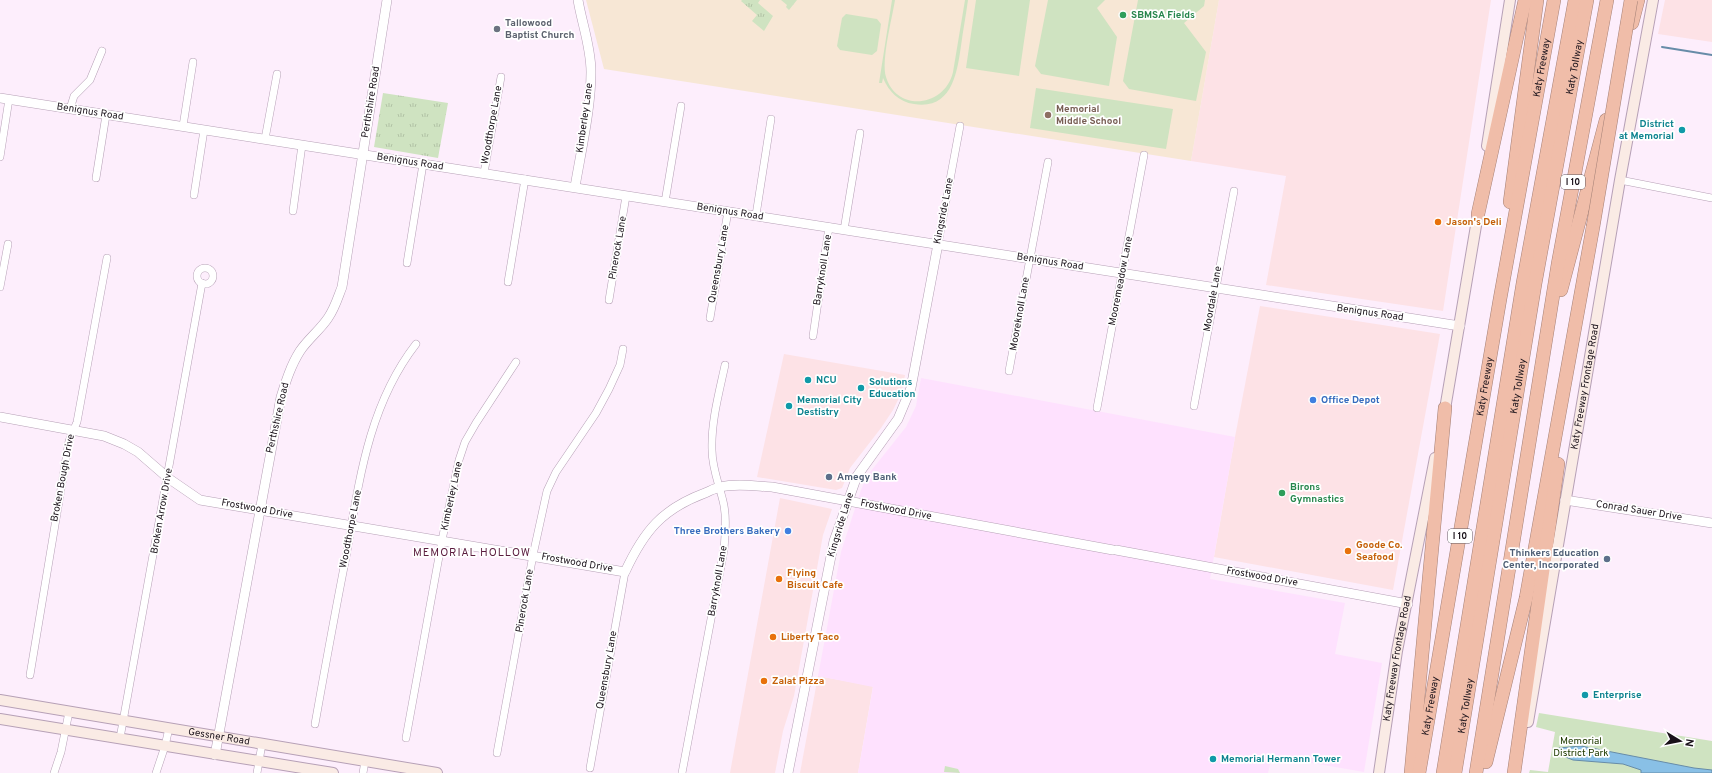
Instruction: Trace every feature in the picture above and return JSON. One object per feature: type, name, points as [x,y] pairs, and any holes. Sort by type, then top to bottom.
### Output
[{"type":"highway","points":[[1478,214],[1526,0]]},
{"type":"highway","points":[[1500,300],[1513,166],[1537,0]]},
{"type":"highway","name":"Katy Freeway","points":[[1419,773],[1500,300],[1554,0]]},
{"type":"highway","name":"Katy Tollway","points":[[1443,773],[1523,283],[1575,0]]},
{"type":"highway","name":"Katy Tollway","points":[[1455,773],[1537,268],[1587,0]]},
{"type":"highway","name":"I 10","points":[[1476,773],[1541,365],[1574,172],[1607,0]]},
{"type":"highway","points":[[1483,773],[1526,598],[1593,230],[1631,0]]},
{"type":"highway","points":[[1541,365],[1638,0]]},
{"type":"highway","points":[[1514,773],[1593,230]]},
{"type":"highway","points":[[1411,773],[1445,408]]},
{"type":"main road","name":"Katy Freeway Frontage Road","points":[[1379,773],[1397,651],[1408,604],[1460,326],[1510,0]]},
{"type":"main road","name":"Katy Freeway Frontage Road","points":[[1519,773],[1620,180],[1653,0]]},
{"type":"main road","name":"Gessner Road","points":[[0,700],[437,773]]},
{"type":"main road","name":"Gessner Road","points":[[0,719],[333,773]]},
{"type":"street","name":"Perthshire Road","points":[[216,755],[259,510],[281,397],[288,374],[300,352],[314,332],[328,319],[342,287],[387,0]]},
{"type":"street","name":"Kimberley Lane","points":[[575,187],[590,93],[591,72],[589,49],[578,0]]},
{"type":"street","points":[[70,109],[74,96],[90,80],[102,51]]},
{"type":"street","points":[[183,126],[193,62]]},
{"type":"street","points":[[265,139],[277,74]]},
{"type":"street","name":"Woodthorpe Lane","points":[[484,173],[501,77]]},
{"type":"street","name":"Benignus Road","points":[[5,98],[1460,326]]},
{"type":"street","points":[[0,158],[5,98]]},
{"type":"street","points":[[665,202],[681,106]]},
{"type":"street","points":[[96,178],[106,115]]},
{"type":"street","points":[[756,216],[771,119]]},
{"type":"street","name":"Kingsride Lane","points":[[788,773],[830,559],[847,501],[857,476],[886,438],[905,406],[912,383],[960,126]]},
{"type":"street","points":[[194,195],[204,130]]},
{"type":"street","name":"Barryknoll Lane","points":[[844,230],[860,133]]},
{"type":"street","points":[[293,211],[302,145]]},
{"type":"street","name":"Mooremeadow Lane","points":[[1097,408],[1144,155]]},
{"type":"street","name":"Mooreknoll Lane","points":[[1009,371],[1048,162]]},
{"type":"street","points":[[407,263],[423,164]]},
{"type":"street","points":[[508,282],[525,179]]},
{"type":"street","points":[[1620,180],[1712,198]]},
{"type":"street","name":"Moordale Lane","points":[[1194,406],[1234,191]]},
{"type":"street","name":"Pinerock Lane","points":[[609,300],[626,196]]},
{"type":"street","name":"Queensbury Lane","points":[[710,318],[728,211]]},
{"type":"street","name":"Barryknoll Lane","points":[[813,336],[829,227]]},
{"type":"street","points":[[0,287],[8,244]]},
{"type":"street","name":"Broken Bough Drive","points":[[30,675],[57,511],[72,430],[77,422],[107,258]]},
{"type":"street","name":"Broken Arrow Drive","points":[[120,738],[202,283]]},
{"type":"street","name":"Woodthorpe Lane","points":[[315,724],[366,450],[376,416],[401,365],[416,344]]},
{"type":"street","name":"Pinerock Lane","points":[[497,753],[533,555],[547,491],[556,472],[596,413],[609,389],[620,365],[623,349]]},
{"type":"street","name":"Kimberley Lane","points":[[406,738],[442,540],[456,473],[465,442],[516,362]]},
{"type":"street","name":"Barryknoll Lane","points":[[682,773],[724,550],[724,510],[714,469],[712,449],[714,424],[724,365]]},
{"type":"street","name":"Frostwood Drive","points":[[0,417],[104,436],[124,444],[138,452],[168,478],[200,500],[533,555],[625,572],[643,536],[656,523],[686,500],[719,487],[740,485],[772,487],[1408,604]]},
{"type":"street","name":"Conrad Sauer Drive","points":[[1565,500],[1712,523]]},
{"type":"street","name":"Queensbury Lane","points":[[590,768],[625,572]]},
{"type":"street","points":[[54,773],[66,730],[69,712]]},
{"type":"street","points":[[156,773],[169,728]]},
{"type":"street","points":[[257,773],[262,744]]},
{"type":"street","points":[[363,773],[366,761]]},
{"type":"shaded area","name":"Memorial Middle School","points":[[586,0],[1219,0],[1191,161],[604,69]]},
{"type":"shaded area","points":[[1219,0],[1491,0],[1443,311],[1266,285],[1286,176],[1191,161]]},
{"type":"shaded area","points":[[1665,0],[1712,0],[1712,42],[1658,34]]},
{"type":"shaded area","points":[[1260,306],[1440,334],[1393,590],[1214,557]]},
{"type":"shaded area","points":[[784,354],[905,375],[902,392],[893,410],[850,468],[842,488],[836,490],[757,477]]},
{"type":"shaded area","points":[[921,378],[1235,437],[1210,579],[1345,603],[1335,654],[1382,663],[1364,772],[1272,756],[1268,773],[858,773],[873,687],[818,676],[841,552],[861,490],[867,476],[906,427],[916,406]]},
{"type":"shaded area","points":[[780,498],[832,509],[823,535],[794,696],[783,731],[775,773],[730,773]]},
{"type":"shaded area","points":[[818,676],[873,686],[858,773],[800,773]]},
{"type":"green space","points":[[760,0],[758,3],[773,16],[764,31],[752,21],[757,15],[741,1]]},
{"type":"green space","points":[[781,0],[797,0],[789,10],[786,7],[787,5]]},
{"type":"green space","points":[[892,0],[895,0],[886,50],[886,77],[892,89],[900,96],[910,100],[921,101],[941,93],[948,84],[953,72],[965,0],[968,0],[954,78],[945,95],[937,101],[927,104],[909,103],[895,96],[888,88],[883,78],[882,83],[879,83]]},
{"type":"green space","points":[[976,0],[1030,0],[1019,76],[966,68]]},
{"type":"green space","points":[[1048,0],[1105,0],[1097,8],[1117,37],[1109,86],[1041,74],[1035,66]]},
{"type":"green space","points":[[1138,0],[1205,0],[1204,6],[1184,23],[1206,52],[1196,101],[1129,89],[1123,81]]},
{"type":"green space","points":[[846,14],[877,19],[881,24],[877,51],[872,55],[840,50],[837,46],[842,18]]},
{"type":"green space","points":[[1036,88],[1173,109],[1166,149],[1030,128]]},
{"type":"green space","points":[[383,93],[448,103],[438,158],[374,147]]},
{"type":"green space","name":"Memorial District Park","points":[[1539,713],[1712,741],[1712,773],[1529,773],[1530,770],[1548,772],[1555,732],[1536,727]]},
{"type":"green space","points":[[945,766],[958,769],[960,773],[944,772]]},
{"type":"water","points":[[1581,746],[1694,768],[1712,770],[1712,773],[1641,773],[1641,770],[1623,764],[1573,760],[1558,754],[1559,748]]},
{"type":"waterway","points":[[1662,47],[1712,55]]},
{"type":"place","name":"SBMSA Fields","points":[[1123,15]]},
{"type":"place","name":"Tallowood Baptist Church","points":[[497,29]]},
{"type":"place","name":"Memorial Middle School","points":[[1048,115]]},
{"type":"place","name":"District at Memorial","points":[[1682,130]]},
{"type":"place","name":"Jason's Deli","points":[[1438,222]]},
{"type":"place","name":"NCU","points":[[808,380]]},
{"type":"place","name":"Solutions Education","points":[[861,388]]},
{"type":"place","name":"Office Depot","points":[[1313,400]]},
{"type":"place","name":"Memorial City Destistry","points":[[789,406]]},
{"type":"place","name":"Amegy Bank","points":[[829,477]]},
{"type":"place","name":"Birons Gymnastics","points":[[1282,493]]},
{"type":"place","name":"Three Brothers Bakery","points":[[788,531]]},
{"type":"place","name":"Goode Co. Seafood","points":[[1348,551]]},
{"type":"place","name":"Thinkers Education Center, Incorporated","points":[[1607,559]]},
{"type":"place","name":"Flying Biscuit Cafe","points":[[779,579]]},
{"type":"place","name":"Liberty Taco","points":[[773,637]]},
{"type":"place","name":"Zalat Pizza","points":[[764,681]]},
{"type":"place","name":"Enterprise","points":[[1585,695]]},
{"type":"place","name":"Memorial Hermann Tower","points":[[1213,759]]},
{"type":"district","name":"MEMORIAL HOLLOW","points":[[472,553]]}]
